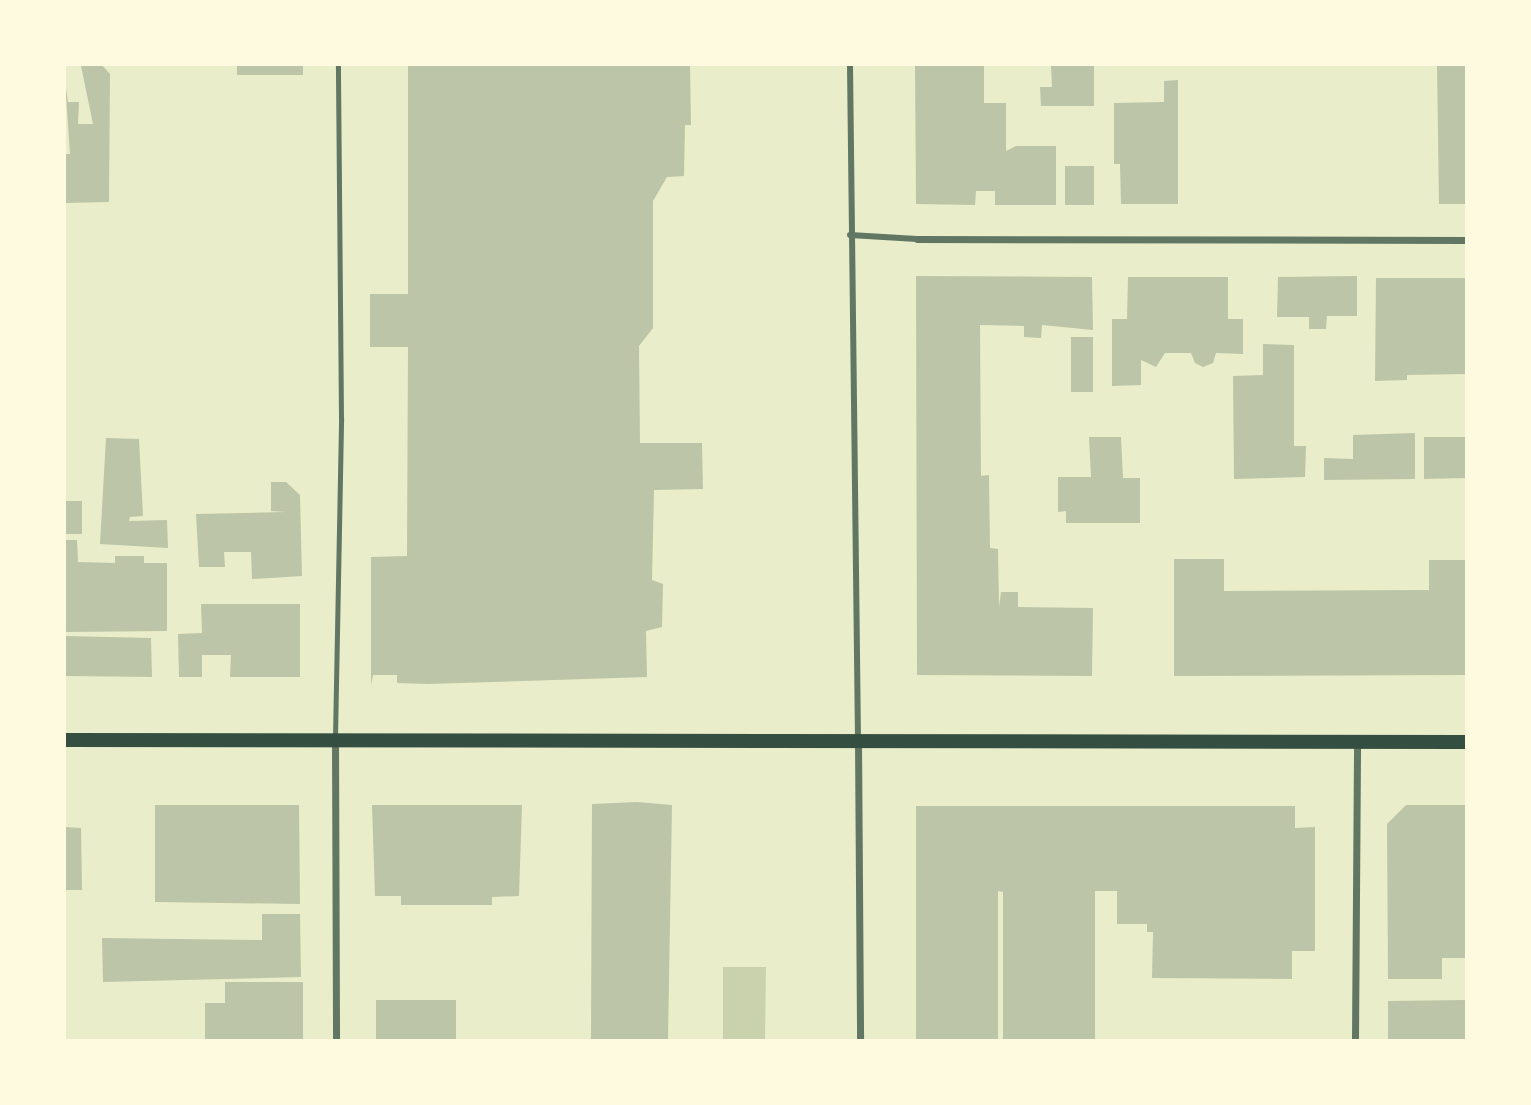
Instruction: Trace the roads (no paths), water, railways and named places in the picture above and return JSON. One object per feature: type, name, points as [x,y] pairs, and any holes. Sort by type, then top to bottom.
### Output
[{"type":"main road","points":[[65,740],[1466,742]]},
{"type":"street","points":[[850,65],[860,1040]]},
{"type":"street","points":[[850,235],[917,239],[1466,240]]},
{"type":"street","points":[[334,741],[336,1040]]},
{"type":"street","points":[[1355,1040],[1356,741]]},
{"type":"lane","points":[[334,741],[341,418],[338,65]]}]
